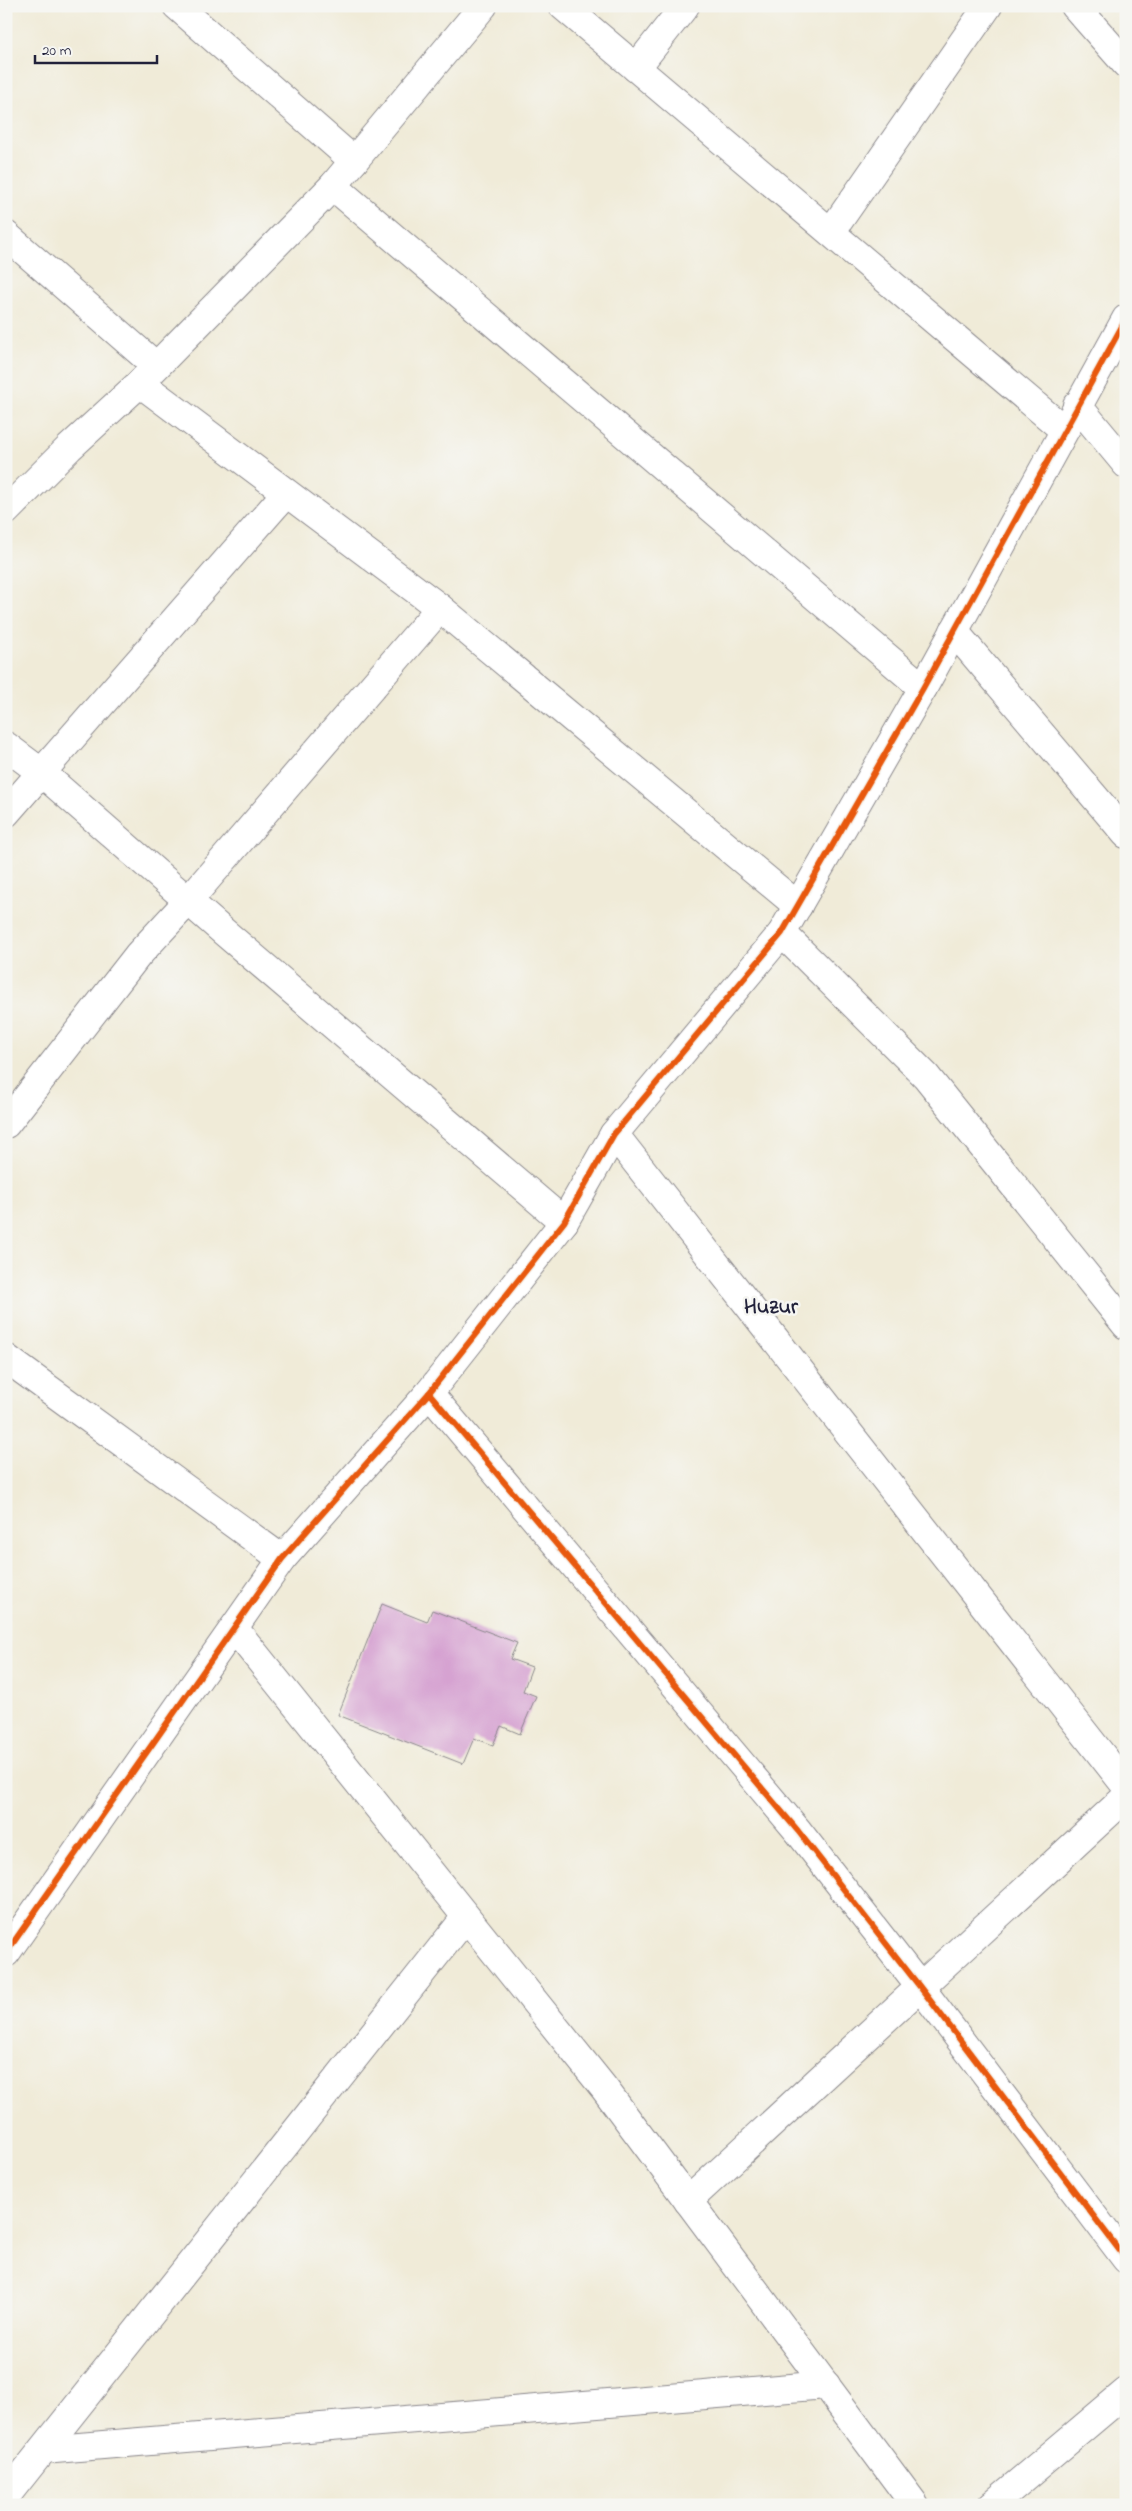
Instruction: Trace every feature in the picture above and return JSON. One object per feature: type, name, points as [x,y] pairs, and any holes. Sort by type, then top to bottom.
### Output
[{"type":"street","points":[[178,6],[354,161]]},
{"type":"street","points":[[6,511],[69,448],[148,374],[334,186],[483,6]]},
{"type":"street","points":[[562,6],[1063,429]]},
{"type":"street","points":[[636,68],[685,6]]},
{"type":"street","points":[[831,232],[988,6]]},
{"type":"street","points":[[1075,6],[1126,64]]},
{"type":"street","points":[[334,186],[923,688]]},
{"type":"street","points":[[6,235],[148,374],[286,493],[440,608],[798,906]]},
{"type":"street","points":[[6,1953],[282,1558],[428,1393],[564,1222],[614,1134],[782,933],[923,688],[1063,429],[1126,318]]},
{"type":"street","points":[[1077,405],[1126,464]]},
{"type":"street","points":[[6,813],[286,493]]},
{"type":"street","points":[[6,1124],[138,955],[188,901],[440,608]]},
{"type":"street","points":[[954,631],[1126,834]]},
{"type":"street","points":[[6,746],[42,773],[188,901],[564,1222]]},
{"type":"street","points":[[782,933],[926,1076],[1126,1325]]},
{"type":"street","points":[[614,1134],[1126,1786]]},
{"type":"street","points":[[6,1358],[282,1558]]},
{"type":"street","points":[[428,1393],[798,1831],[920,1987],[1126,2259]]},
{"type":"street","points":[[234,1628],[604,2088],[914,2505]]},
{"type":"street","points":[[688,2201],[1126,1797]]},
{"type":"street","points":[[6,2496],[466,1917]]},
{"type":"street","points":[[43,2450],[826,2385]]},
{"type":"street","points":[[992,2505],[1126,2392]]},
{"type":"building","points":[[382,1604],[427,1622],[432,1610],[517,1643],[510,1659],[532,1667],[523,1691],[536,1696],[520,1734],[501,1726],[493,1745],[474,1738],[463,1764],[338,1715]]},
{"type":"cycle path","points":[[6,1953],[282,1559],[429,1393],[564,1222],[614,1134],[782,933],[923,688],[1126,319]]},
{"type":"cycle path","points":[[429,1393],[798,1831],[920,1987],[1126,2259]]},
{"type":"district","name":"Huzur","points":[[771,1305]]}]
